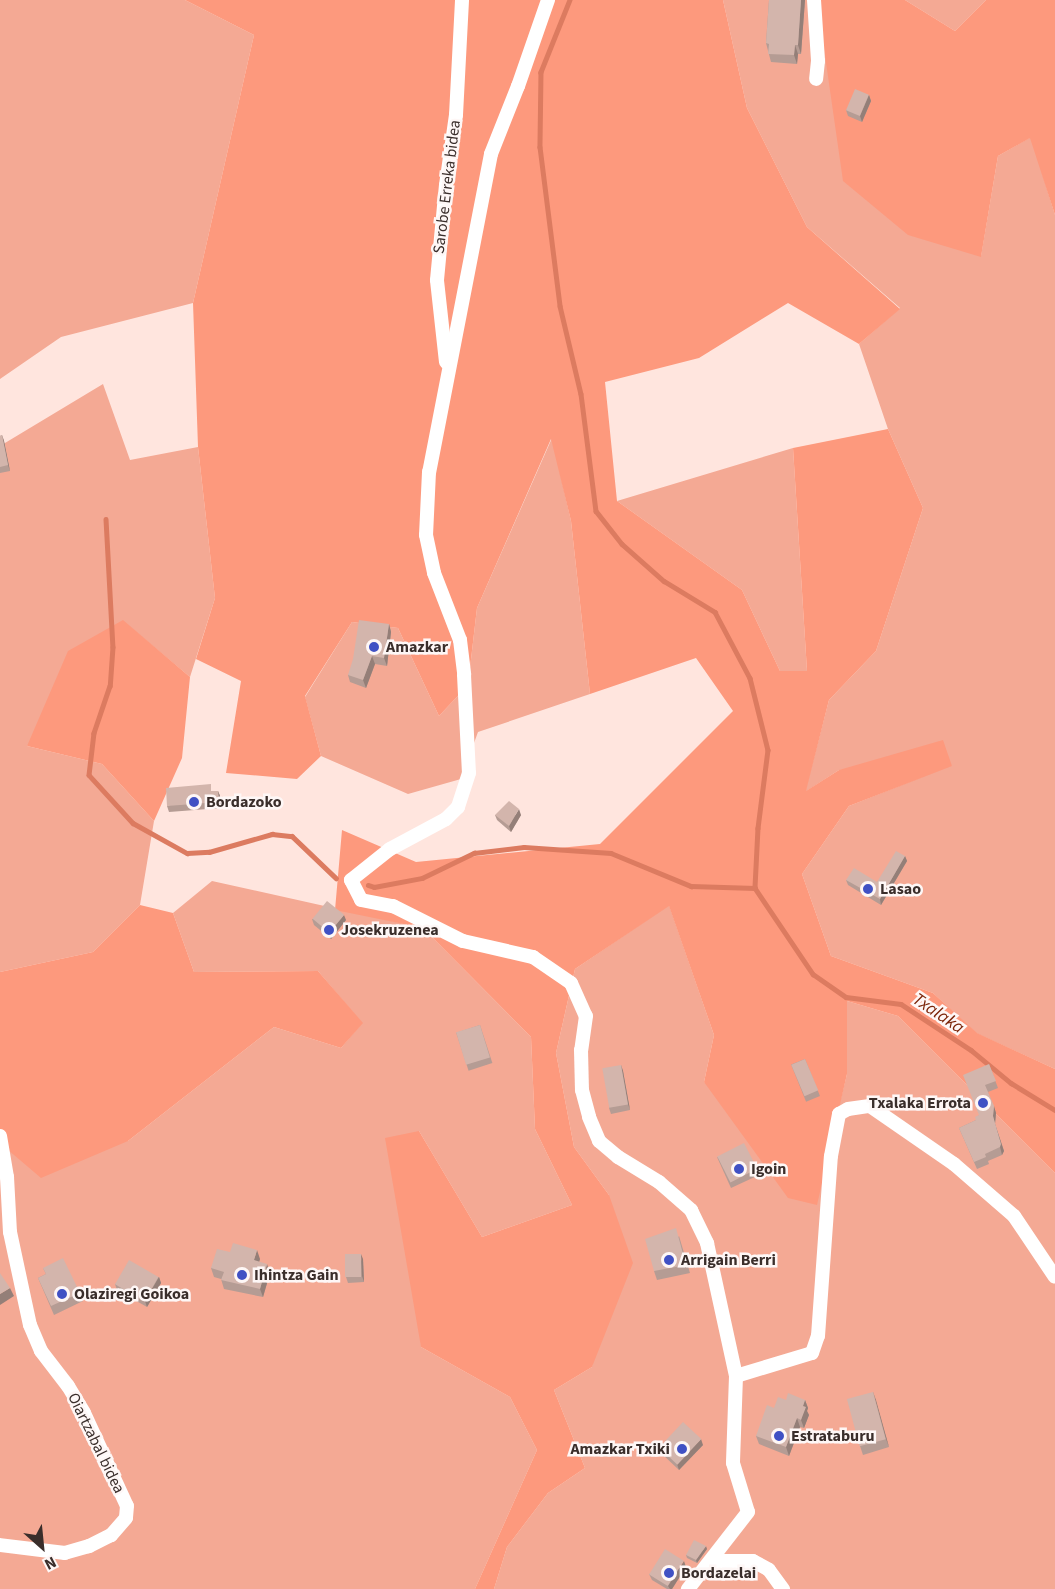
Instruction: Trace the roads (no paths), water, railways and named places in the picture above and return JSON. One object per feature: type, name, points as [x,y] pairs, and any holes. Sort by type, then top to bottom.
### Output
[{"type":"street","name":"Sarobe Erreka bidea","points":[[447,374],[437,280],[446,185],[456,115],[462,0]]},
{"type":"street","points":[[548,0],[491,154],[429,472],[426,535],[434,573],[460,640],[469,773],[458,807],[447,819],[390,849],[351,880],[361,900],[393,906],[463,941],[533,957],[571,983],[586,1016],[581,1050],[582,1080],[589,1117],[599,1141],[618,1157],[659,1182],[691,1210],[707,1244],[736,1376],[734,1463],[748,1512],[688,1589]]},
{"type":"street","points":[[814,0],[818,61],[816,80]]},
{"type":"street","points":[[736,1376],[812,1353],[818,1336],[831,1156],[839,1114],[848,1108],[870,1106],[954,1164],[1014,1216],[1055,1277]]},
{"type":"street","name":"Oiartzabal bidea","points":[[0,1136],[7,1177],[10,1232],[30,1325],[41,1351],[68,1386],[84,1413],[127,1506],[126,1518],[111,1535],[65,1553],[0,1545]]},
{"type":"street","points":[[705,1568],[721,1561],[753,1561],[769,1570],[783,1589]]},
{"type":"waterway","name":"Txalaka","points":[[570,0],[541,72],[540,147],[560,306],[581,394],[596,511],[622,544],[664,581],[715,612],[750,678],[768,750],[758,828],[755,888],[813,974],[846,997],[901,1004],[971,1050],[1011,1083],[1055,1110]]},
{"type":"waterway","points":[[106,519],[113,647],[110,686],[94,733],[89,775],[133,823],[187,853],[209,852],[272,834],[292,836],[336,878]]},
{"type":"waterway","points":[[368,885],[374,887],[422,878],[474,853],[524,847],[611,853],[691,886],[755,888]]},
{"type":"place","name":"Amazkar","points":[[374,647]]},
{"type":"place","name":"Bordazoko","points":[[194,802]]},
{"type":"place","name":"Lasao","points":[[868,889]]},
{"type":"place","name":"Josekruzenea","points":[[329,930]]},
{"type":"place","name":"Txalaka Errota","points":[[983,1103]]},
{"type":"place","name":"Igoin","points":[[739,1169]]},
{"type":"place","name":"Arrigain Berri","points":[[669,1260]]},
{"type":"place","name":"Ihintza Gain","points":[[242,1275]]},
{"type":"place","name":"Olaziregi Goikoa","points":[[62,1294]]},
{"type":"place","name":"Estrataburu","points":[[779,1436]]},
{"type":"place","name":"Amazkar Txiki","points":[[682,1449]]},
{"type":"place","name":"Bordazelai","points":[[669,1573]]}]
